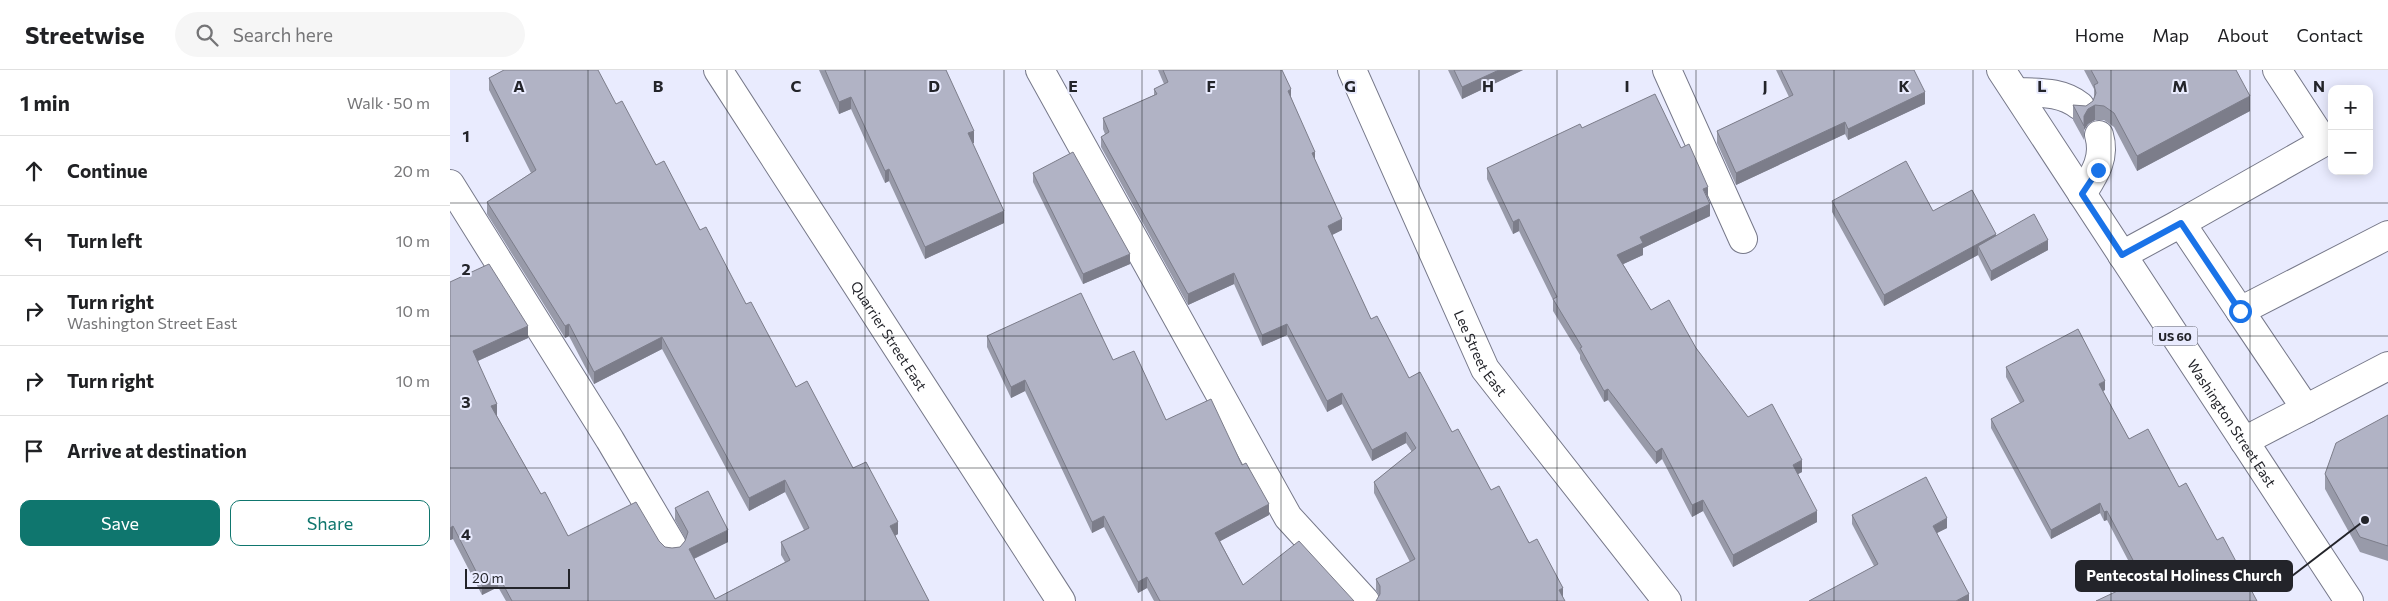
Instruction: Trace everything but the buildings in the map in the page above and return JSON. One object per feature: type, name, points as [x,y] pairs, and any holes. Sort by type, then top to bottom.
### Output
[{"type":"main road","name":"Quarrier Street East","points":[[718,70],[1061,601]]},
{"type":"main road","points":[[1040,70],[1288,517],[1365,601]]},
{"type":"main road","name":"Lee Street East","points":[[1352,70],[1485,369],[1667,601]]},
{"type":"main road","points":[[1667,70],[1743,239]]},
{"type":"main road","name":"Washington Street East","points":[[2001,70],[2349,601]]},
{"type":"main road","points":[[2122,255],[2324,142],[2277,70]]},
{"type":"main road","points":[[2016,92],[2049,93],[2065,96],[2080,106]]},
{"type":"main road","points":[[2082,194],[2098,170],[2102,144],[2099,135]]},
{"type":"main road","points":[[450,184],[610,440],[672,545]]},
{"type":"main road","points":[[2181,223],[2306,409]]},
{"type":"main road","points":[[2240,311],[2388,235]]},
{"type":"main road","points":[[2244,441],[2388,366]]},
{"type":"place","name":"Pentecostal Holiness Church","points":[[2365,520]]},
{"type":"route","points":[[2098,170],[2082,194],[2122,255],[2181,223],[2240,311]]}]
